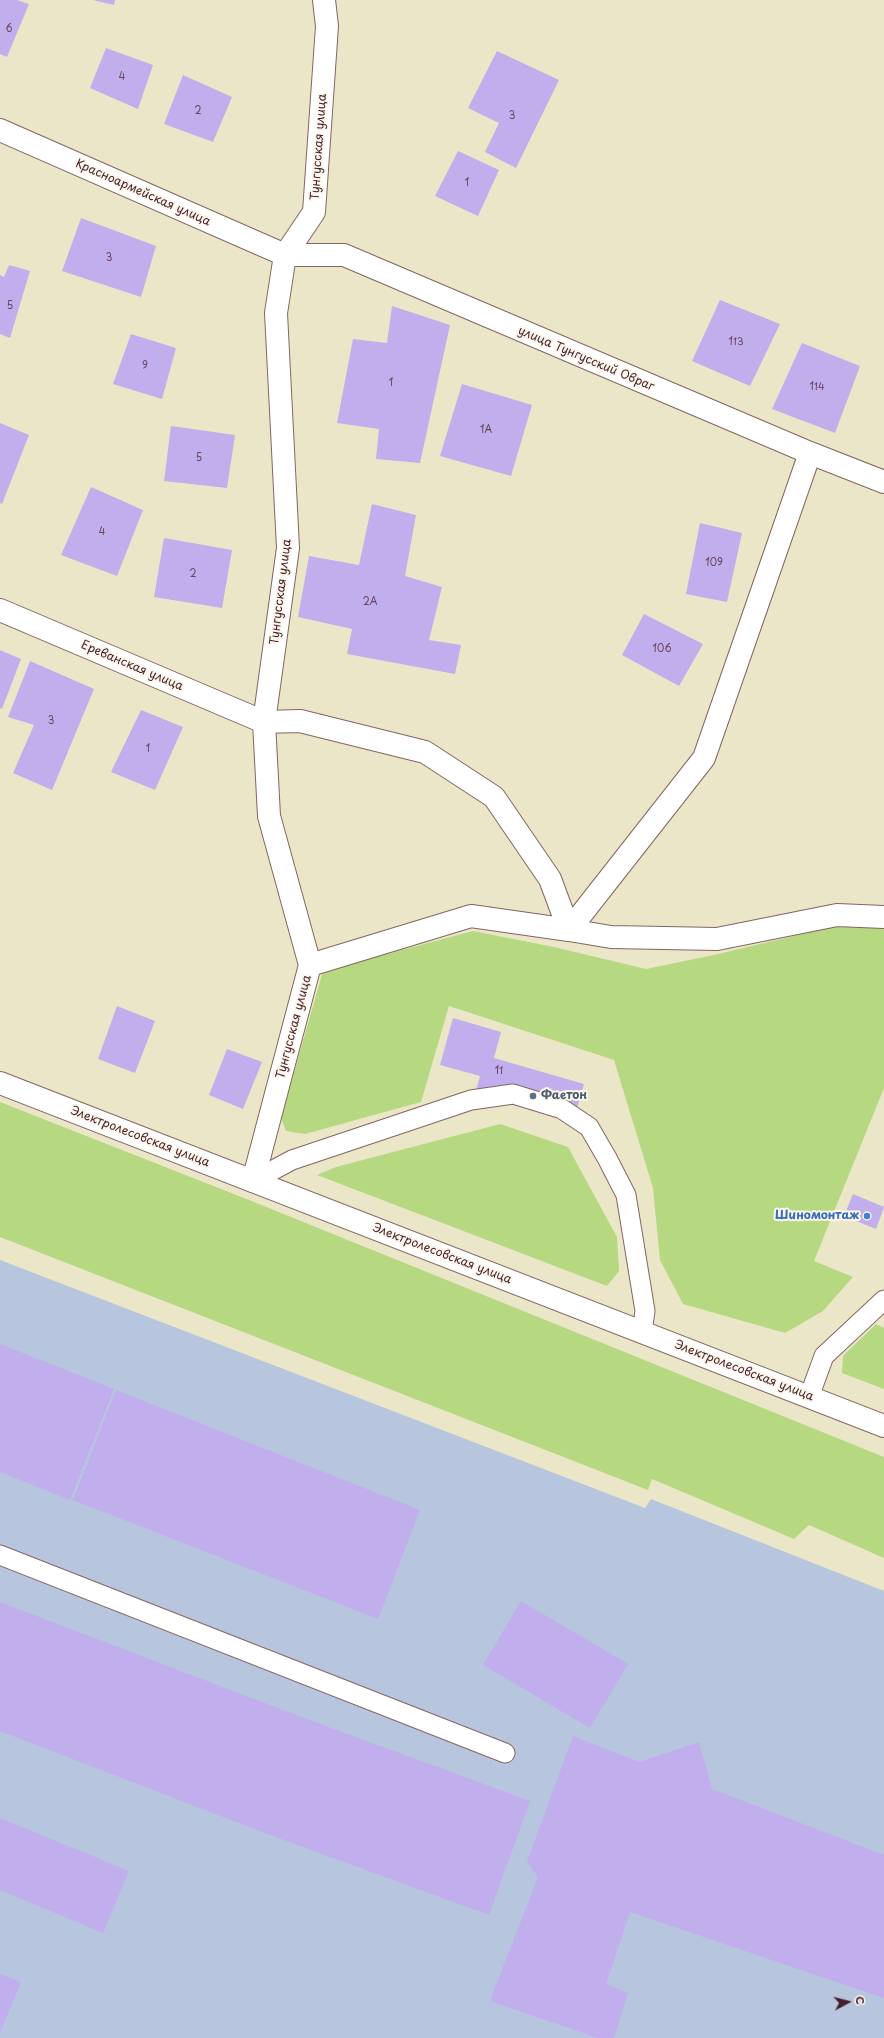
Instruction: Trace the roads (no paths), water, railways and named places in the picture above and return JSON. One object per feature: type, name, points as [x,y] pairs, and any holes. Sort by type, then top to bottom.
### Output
[{"type":"street","name":"Тунгусская улица","points":[[253,1181],[310,964],[269,816],[264,722],[288,548],[276,313],[285,255],[314,212],[327,26],[324,0]]},
{"type":"street","name":"Красноармейская улица","points":[[0,130],[285,255]]},
{"type":"street","name":"улица Тунгусский Овраг","points":[[285,255],[344,255],[810,453],[884,482]]},
{"type":"street","points":[[569,930],[704,758],[810,453]]},
{"type":"street","name":"Ереванская улица","points":[[0,610],[264,722]]},
{"type":"street","points":[[264,722],[300,721],[425,752],[494,797],[550,878],[569,930]]},
{"type":"street","points":[[310,964],[471,916],[569,930],[611,938],[717,939],[837,915],[884,916]]},
{"type":"street","name":"Электролесовская улица","points":[[0,1083],[884,1426]]},
{"type":"lane","points":[[253,1181],[292,1160],[471,1100],[513,1094],[562,1109],[589,1127],[626,1195],[644,1311],[642,1332]]},
{"type":"lane","points":[[809,1397],[824,1356],[884,1300]]},
{"type":"lane","points":[[0,1555],[505,1753]]},
{"type":"place","name":"Фаетон","points":[[533,1096]]},
{"type":"place","name":"Шиномонтаж","points":[[867,1216]]}]
